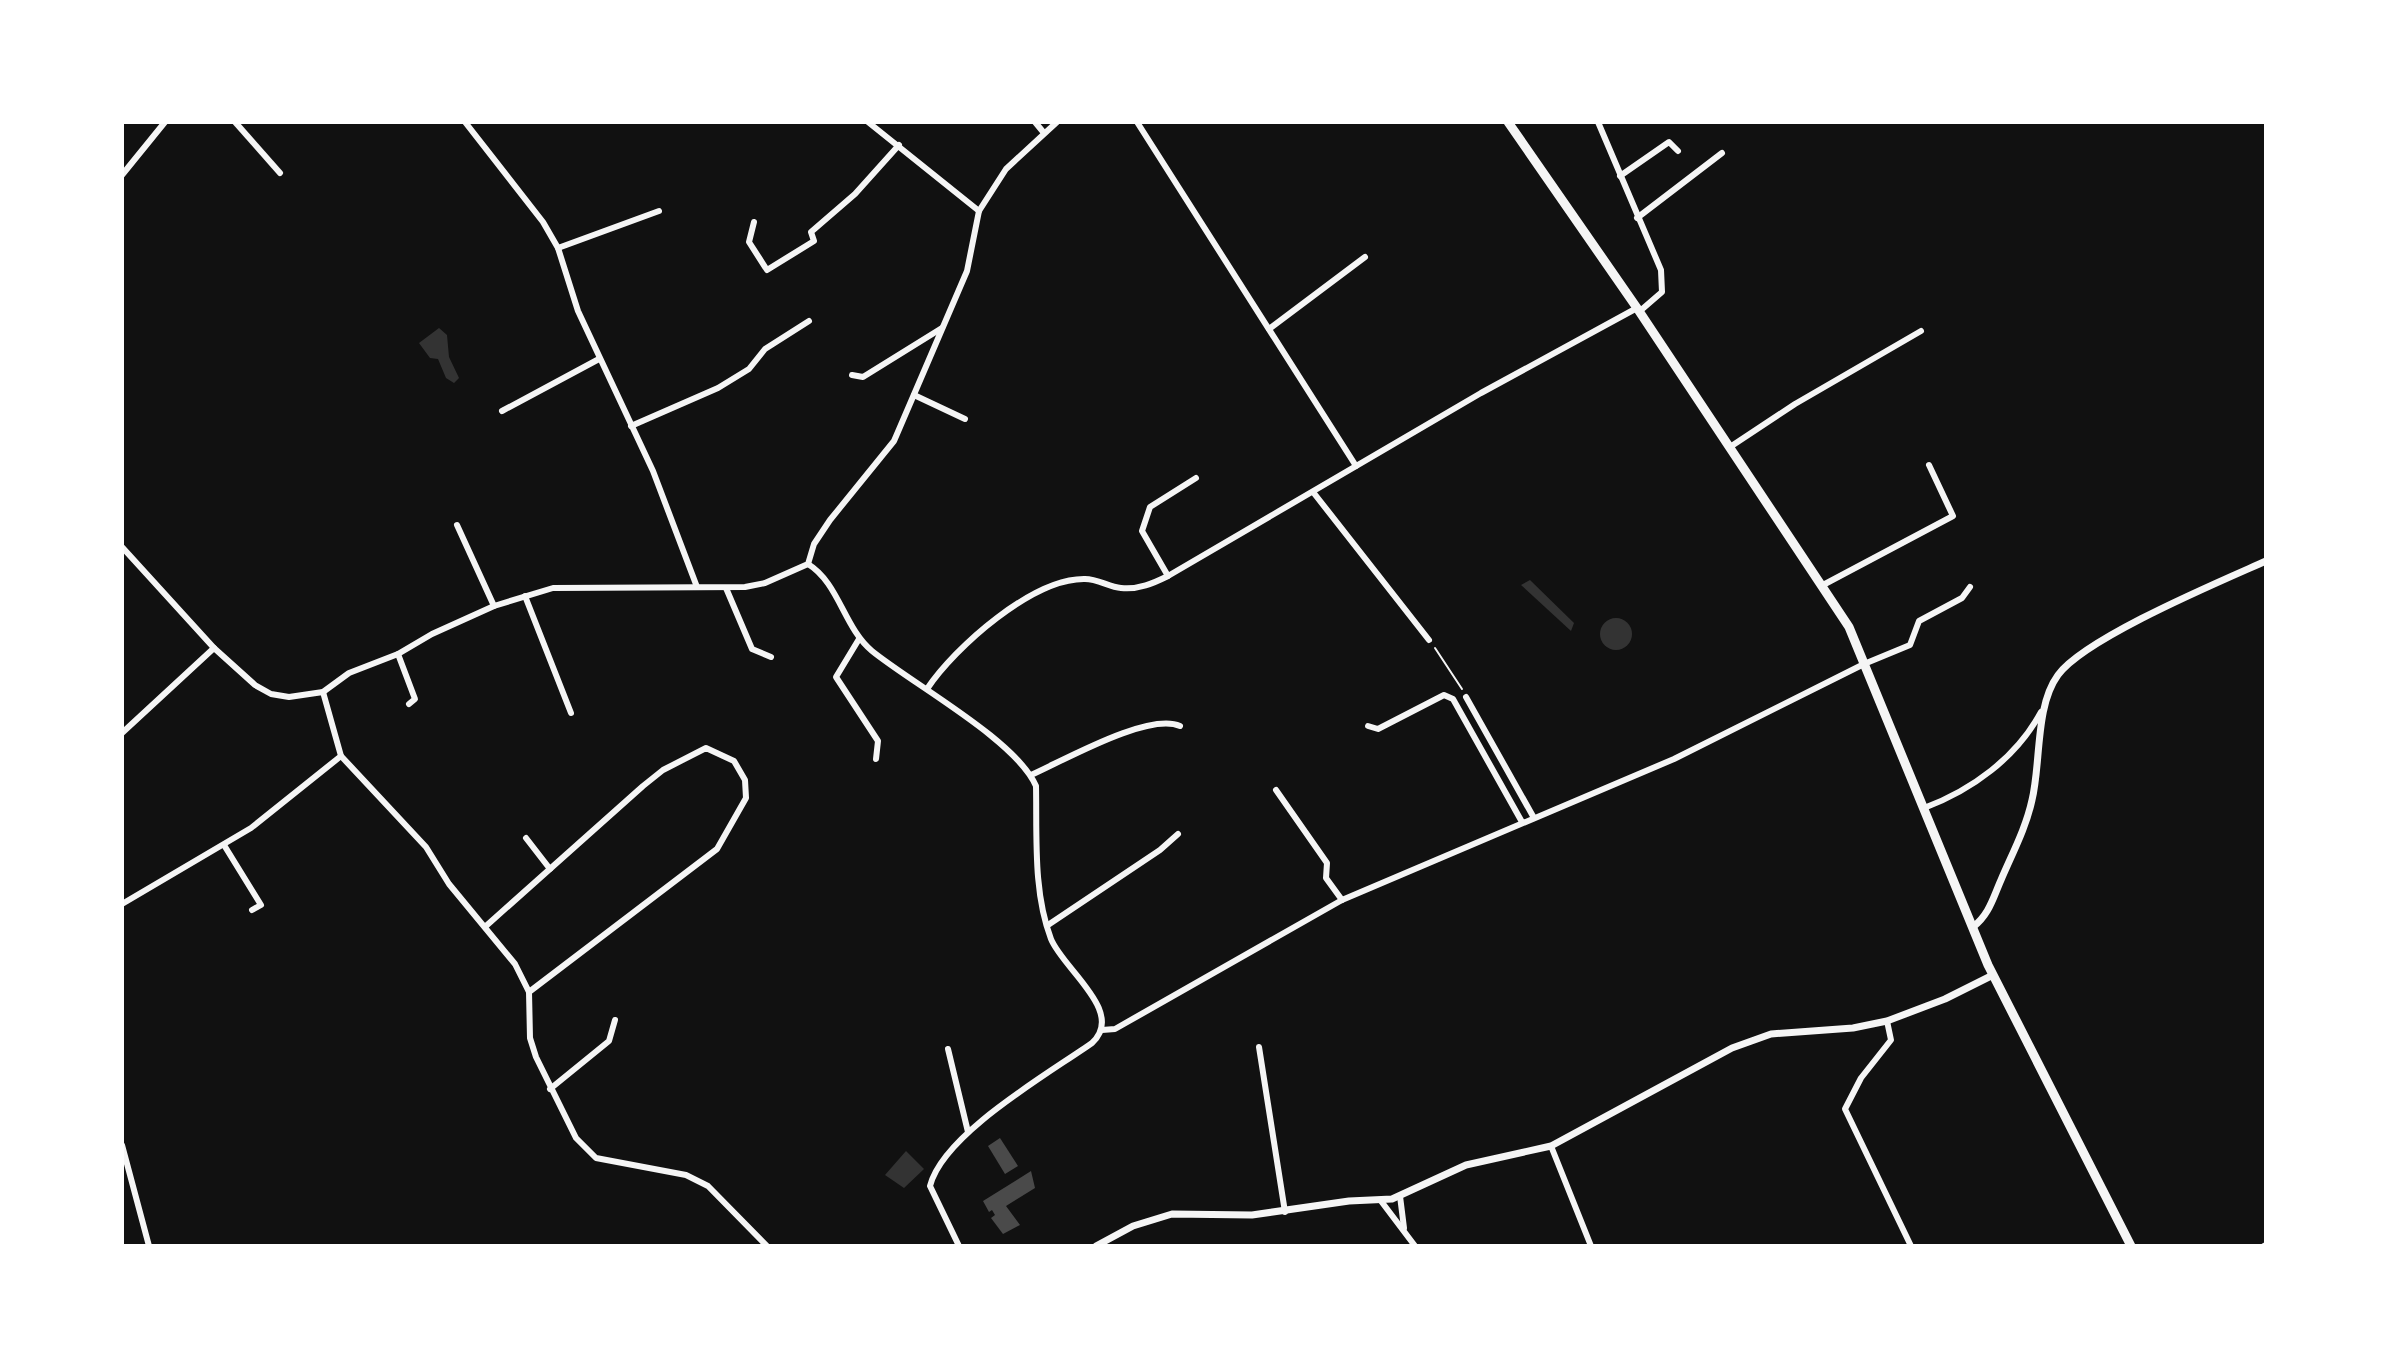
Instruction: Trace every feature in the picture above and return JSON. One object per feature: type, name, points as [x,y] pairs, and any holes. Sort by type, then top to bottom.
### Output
[{"type":"main road","points":[[1508,122],[1638,310],[1849,627],[1993,975],[2131,1246]]},
{"type":"street","points":[[122,175],[165,122]]},
{"type":"street","points":[[235,122],[280,173]]},
{"type":"street","points":[[465,122],[543,222],[558,248],[599,359],[665,501],[697,587]]},
{"type":"street","points":[[868,122],[979,211]]},
{"type":"street","points":[[1035,122],[1044,133]]},
{"type":"street","points":[[808,564],[814,544],[830,520],[894,441],[967,271],[979,211],[1006,169],[1057,122]]},
{"type":"street","points":[[1137,122],[1356,466]]},
{"type":"street","points":[[927,689],[984,625],[1064,581],[1087,579],[1130,588],[1168,576],[1356,466],[1657,298],[1664,286],[1658,260],[1637,218],[1598,122]]},
{"type":"street","points":[[1620,176],[1669,142],[1678,151]]},
{"type":"street","points":[[754,222],[749,242],[767,270],[814,241],[811,232],[855,194],[899,145]]},
{"type":"street","points":[[1637,218],[1722,153]]},
{"type":"street","points":[[558,248],[659,211]]},
{"type":"street","points":[[1269,329],[1365,257]]},
{"type":"street","points":[[631,426],[718,388],[749,369],[765,349],[809,321]]},
{"type":"street","points":[[852,375],[863,377],[943,328]]},
{"type":"street","points":[[1730,447],[1795,404],[1921,331]]},
{"type":"street","points":[[502,411],[599,359]]},
{"type":"street","points":[[914,395],[965,419]]},
{"type":"street","points":[[1823,585],[1953,516],[1929,465]]},
{"type":"street","points":[[1168,576],[1142,531],[1150,507],[1196,478]]},
{"type":"street","points":[[1313,492],[1429,640]]},
{"type":"street","points":[[457,525],[494,606]]},
{"type":"street","points":[[122,547],[214,648],[255,685],[271,694],[289,697],[323,692],[349,673],[398,654],[494,606],[553,588],[753,586],[808,564]]},
{"type":"street","points":[[1924,808],[1982,780],[2024,736],[2045,706],[2058,675],[2083,653],[2266,561]]},
{"type":"street","points":[[808,564],[824,579],[859,639],[1012,755],[1031,775],[1036,786],[1041,893],[1052,941],[1092,997],[1102,1017],[1102,1030],[1092,1043],[968,1132],[935,1172],[930,1186],[959,1246]]},
{"type":"street","points":[[1102,1030],[1115,1029],[1342,900],[1674,759],[1864,664],[1910,645],[1919,621],[1962,598],[1970,587]]},
{"type":"street","points":[[726,588],[752,649],[771,657]]},
{"type":"street","points":[[525,596],[571,713]]},
{"type":"street","points":[[859,639],[836,677],[878,741],[876,759]]},
{"type":"street","points":[[122,733],[214,648]]},
{"type":"street","points":[[398,654],[415,699],[409,704]]},
{"type":"street","points":[[323,692],[341,756],[426,847],[449,884],[515,964],[529,992],[530,1038],[550,1089],[576,1138],[596,1158],[692,1178],[708,1186],[767,1246]]},
{"type":"street","points":[[1368,726],[1378,729],[1444,695],[1453,699],[1522,822]]},
{"type":"street","points":[[1466,697],[1534,818]]},
{"type":"street","points":[[1973,927],[1987,914],[2025,825],[2033,799],[2045,706]]},
{"type":"street","points":[[1031,775],[1132,731],[1169,721],[1180,726]]},
{"type":"street","points":[[2024,736],[2039,745]]},
{"type":"street","points":[[486,926],[663,770],[706,748],[734,761],[745,780],[746,798],[717,849],[529,992]]},
{"type":"street","points":[[123,900],[260,822],[341,756]]},
{"type":"street","points":[[1276,790],[1327,863],[1326,878],[1342,900]]},
{"type":"street","points":[[1048,925],[1148,859],[1178,834]]},
{"type":"street","points":[[526,838],[550,869]]},
{"type":"street","points":[[224,845],[261,905],[252,910]]},
{"type":"street","points":[[1096,1246],[1133,1226],[1172,1214],[1285,1212],[1400,1196],[1451,1170],[1551,1146],[1732,1048],[1771,1034],[1853,1028],[1887,1021],[1945,999],[1993,975]]},
{"type":"street","points":[[550,1089],[609,1041],[615,1020]]},
{"type":"street","points":[[1887,1021],[1891,1040],[1861,1078],[1845,1109],[1911,1246]]},
{"type":"street","points":[[1259,1047],[1285,1212]]},
{"type":"street","points":[[948,1049],[968,1132]]},
{"type":"street","points":[[122,1145],[149,1246]]},
{"type":"street","points":[[1551,1146],[1591,1246]]},
{"type":"street","points":[[1400,1196],[1404,1228]]},
{"type":"street","points":[[1381,1201],[1415,1246]]},
{"type":"path","points":[[1429,640],[1466,697]]},
{"type":"shaded area","points":[[439,328],[447,335],[449,357],[459,378],[454,383],[446,378],[438,359],[430,358],[419,343]]},
{"type":"shaded area","points":[[1530,580],[1574,623],[1571,631],[1521,585]]},
{"type":"shaded area","points":[[1616,618],[1627,623],[1632,634],[1627,645],[1616,650],[1605,645],[1600,634],[1605,623]]},
{"type":"shaded area","points":[[906,1151],[924,1169],[904,1188],[885,1175]]},
{"type":"building","points":[[1000,1138],[1018,1166],[1005,1174],[988,1146]]},
{"type":"building","points":[[1031,1171],[1035,1188],[1006,1206],[1020,1225],[1003,1234],[991,1218],[995,1215],[992,1210],[989,1212],[983,1201]]}]
